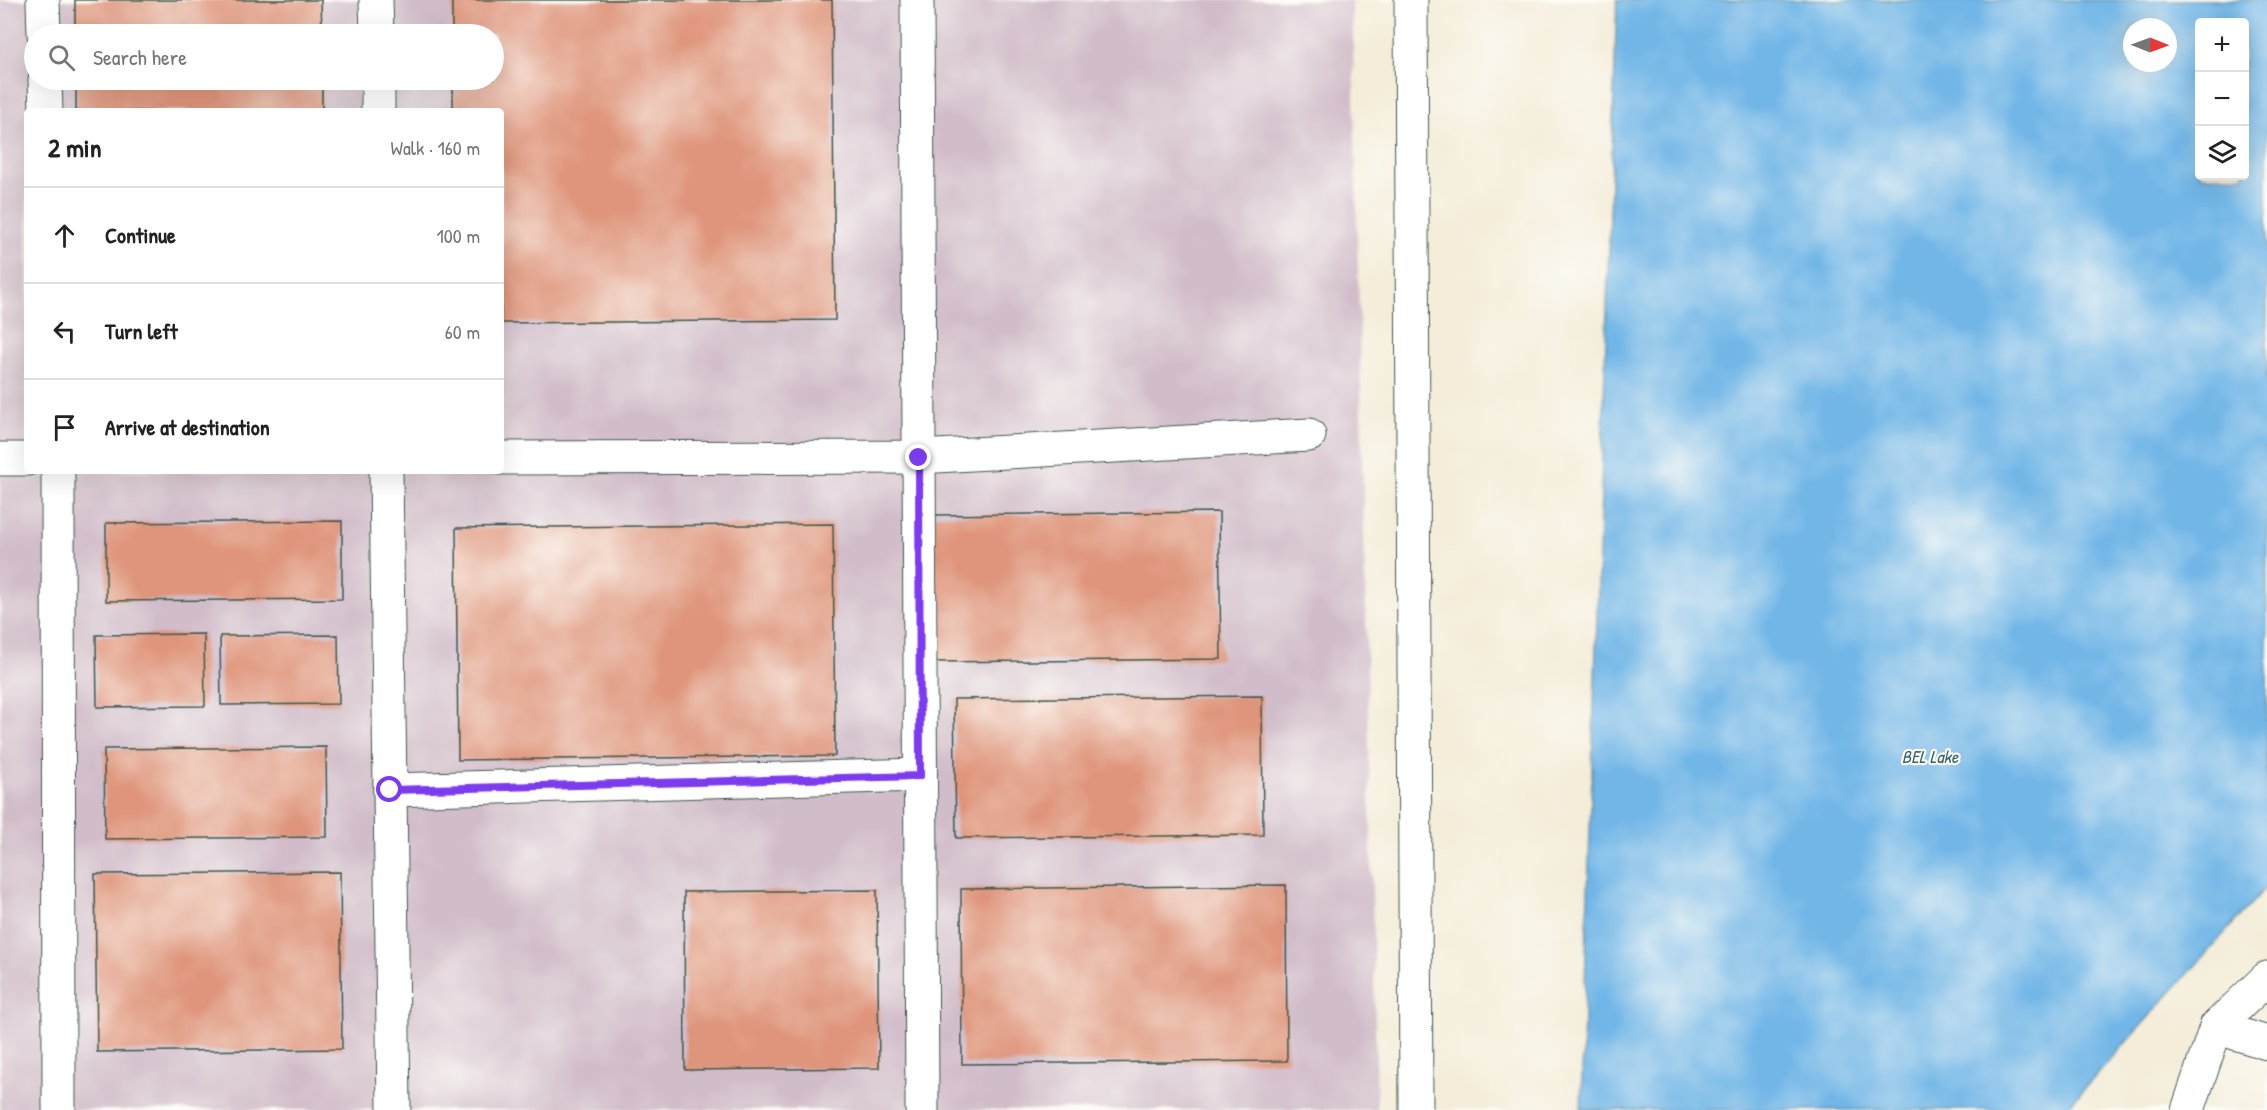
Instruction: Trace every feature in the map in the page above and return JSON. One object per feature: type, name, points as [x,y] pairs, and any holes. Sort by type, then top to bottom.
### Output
[{"type":"street","points":[[43,0],[44,24]]},
{"type":"street","points":[[376,0],[377,24]]},
{"type":"street","points":[[917,0],[922,1110]]},
{"type":"street","points":[[1411,0],[1416,1110]]},
{"type":"street","points":[[45,90],[46,108]]},
{"type":"street","points":[[378,90],[378,108]]},
{"type":"street","points":[[504,458],[919,458],[1309,435]]},
{"type":"street","points":[[0,459],[24,459]]},
{"type":"street","points":[[58,474],[59,1110]]},
{"type":"street","points":[[386,474],[394,1110]]},
{"type":"street","points":[[390,790],[920,776]]},
{"type":"street","points":[[2188,1110],[2216,1027],[2267,978]]},
{"type":"street","points":[[2216,1027],[2267,1043]]},
{"type":"shaded area","points":[[0,0],[1352,0],[1377,1110],[0,1110]]},
{"type":"water","name":"BEL Lake","points":[[1617,0],[2267,0],[2267,886],[2065,1110],[1581,1110]]},
{"type":"building","points":[[75,0],[321,0],[322,24],[75,24]]},
{"type":"building","points":[[452,0],[832,0],[835,320],[504,323],[504,108],[453,108],[453,90],[504,90],[504,24],[452,24]]},
{"type":"building","points":[[76,90],[322,90],[322,108],[76,108]]},
{"type":"building","points":[[1219,512],[1221,659],[936,662],[935,515]]},
{"type":"building","points":[[342,521],[342,599],[106,601],[106,523]]},
{"type":"building","points":[[833,524],[835,756],[458,760],[456,528]]},
{"type":"building","points":[[204,634],[205,706],[97,707],[96,635]]},
{"type":"building","points":[[338,635],[339,704],[221,705],[220,636]]},
{"type":"building","points":[[1262,696],[1263,835],[956,838],[954,699]]},
{"type":"building","points":[[326,747],[327,837],[105,839],[104,749]]},
{"type":"building","points":[[340,872],[342,1049],[97,1052],[95,874]]},
{"type":"building","points":[[1286,885],[1287,1061],[962,1064],[961,889]]},
{"type":"building","points":[[877,890],[879,1068],[685,1070],[684,892]]},
{"type":"route","points":[[390,790],[920,776],[919,458]]}]
